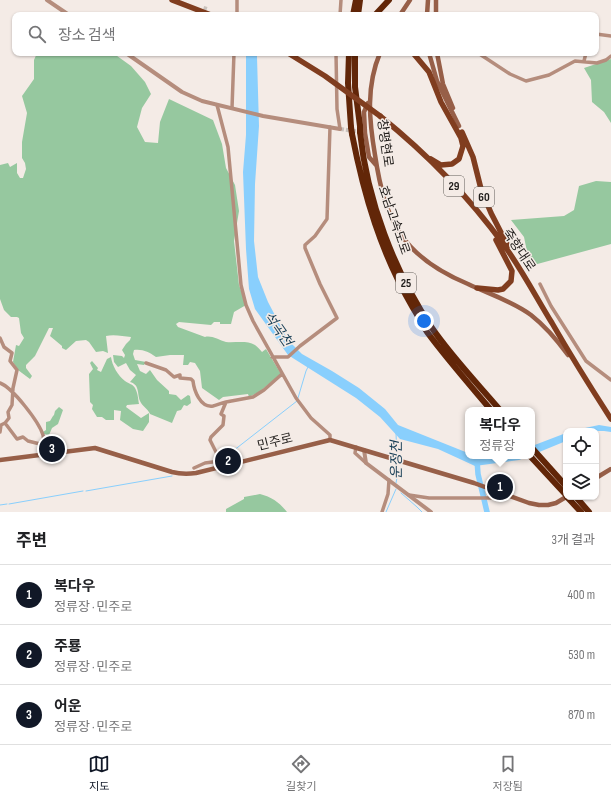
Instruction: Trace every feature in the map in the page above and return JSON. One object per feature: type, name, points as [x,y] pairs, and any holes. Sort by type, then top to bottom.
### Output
[{"type":"highway","points":[[352,0],[352,12]]},
{"type":"highway","points":[[353,12],[356,0]]},
{"type":"highway","points":[[358,12],[360,0]]},
{"type":"highway","points":[[379,12],[389,0]]},
{"type":"highway","name":"호남고속도로","points":[[349,56],[348,83],[352,134],[369,209],[385,251],[403,290],[427,331],[443,353],[488,407]]},
{"type":"highway","name":"호남고속도로","points":[[355,56],[355,87],[362,156],[374,204],[395,258],[410,289],[432,327],[449,350],[497,407]]},
{"type":"highway","points":[[357,103],[357,66],[359,56]]},
{"type":"highway","points":[[535,453],[543,466]]},
{"type":"highway","points":[[534,459],[563,486]]},
{"type":"highway","points":[[576,501],[581,512]]},
{"type":"highway","points":[[576,501],[589,512]]},
{"type":"main road","points":[[172,0],[203,12]]},
{"type":"main road","points":[[402,12],[410,0]]},
{"type":"main road","points":[[427,12],[428,0]]},
{"type":"main road","points":[[436,0],[436,12]]},
{"type":"main road","name":"죽향대로","points":[[293,56],[330,80],[380,116],[419,149],[466,200],[504,245],[518,265],[576,365],[611,419]]},
{"type":"main road","name":"창평현로","points":[[379,56],[372,80],[370,100],[371,133],[376,165],[387,210],[400,234],[422,259],[447,276],[506,300],[531,315],[548,330],[576,365]]},
{"type":"main road","points":[[416,56],[429,72],[441,102],[461,138],[463,146],[459,159],[452,164],[446,165],[441,165],[434,161],[419,149]]},
{"type":"main road","name":"60","points":[[430,56],[437,81],[474,157],[481,188],[491,213],[518,265]]},
{"type":"main road","points":[[438,56],[443,84],[459,126]]},
{"type":"main road","points":[[477,288],[503,289],[508,286],[512,276],[511,266],[487,224]]},
{"type":"main road","name":"민주로","points":[[0,460],[95,448],[179,474],[196,473],[330,440],[474,483],[529,503],[539,505],[556,503],[563,498]]},
{"type":"main road","points":[[599,476],[611,469]]},
{"type":"street","points":[[47,0],[65,12]]},
{"type":"street","points":[[237,0],[237,12]]},
{"type":"street","points":[[340,12],[341,0]]},
{"type":"street","points":[[599,34],[611,36]]},
{"type":"street","points":[[130,56],[182,92],[202,101],[263,116],[340,129],[337,109],[336,56]]},
{"type":"street","points":[[232,108],[234,56]]},
{"type":"street","points":[[483,56],[510,74],[526,81],[549,75],[575,61],[598,63],[611,56]]},
{"type":"street","points":[[584,61],[585,56]]},
{"type":"street","points":[[218,105],[228,147],[241,285],[246,305],[253,322],[296,398],[311,418],[330,435],[330,440]]},
{"type":"street","points":[[272,357],[288,357],[298,347],[337,318],[320,284],[305,248],[305,246],[315,236],[327,219],[330,127]]},
{"type":"street","points":[[540,284],[551,306],[586,362],[611,380]]},
{"type":"street","points":[[0,338],[4,347],[12,353],[10,361],[17,370],[12,405],[8,412],[9,418],[1,425],[0,432]]},
{"type":"street","points":[[146,363],[166,370],[174,377],[180,375],[180,378],[193,380],[195,392],[207,405],[212,406],[253,397],[264,390],[282,374]]},
{"type":"street","points":[[0,383],[5,385],[13,392],[37,423],[42,433],[46,454]]},
{"type":"street","points":[[223,466],[210,440],[211,437],[223,425],[224,416],[221,414],[226,402]]},
{"type":"street","points":[[5,423],[17,439],[23,437],[28,441],[44,445]]},
{"type":"street","points":[[356,447],[355,453],[366,463],[431,512]]},
{"type":"street","points":[[364,450],[366,463]]},
{"type":"street","points":[[194,468],[205,463],[220,461]]},
{"type":"street","points":[[382,512],[388,494],[390,481]]},
{"type":"street","points":[[408,494],[429,498],[504,498],[505,494]]},
{"type":"green space","points":[[36,56],[117,56],[131,66],[145,82],[151,94],[142,108],[137,127],[145,142],[158,143],[160,122],[169,99],[213,120],[222,144],[226,168],[235,185],[239,211],[234,241],[239,285],[246,305],[234,312],[231,324],[220,324],[220,322],[214,322],[211,325],[179,322],[176,324],[178,327],[205,337],[212,337],[226,342],[252,343],[262,352],[266,349],[281,374],[259,392],[249,397],[248,394],[223,397],[219,400],[202,388],[200,371],[195,363],[190,362],[188,365],[183,365],[184,355],[156,357],[146,351],[134,350],[133,354],[135,360],[146,362],[144,365],[137,364],[140,371],[146,374],[150,370],[157,380],[169,391],[169,394],[176,395],[181,400],[188,395],[190,396],[191,403],[187,406],[184,405],[181,410],[177,411],[172,423],[150,414],[140,401],[137,387],[130,382],[136,375],[130,370],[126,363],[118,367],[114,362],[113,355],[122,356],[124,358],[125,355],[122,350],[131,337],[115,335],[106,336],[108,353],[103,351],[96,352],[86,340],[76,341],[66,350],[50,336],[53,328],[49,328],[35,356],[26,365],[26,368],[32,376],[30,379],[18,370],[13,362],[16,345],[19,346],[24,338],[21,333],[19,318],[11,317],[4,310],[0,299],[0,165],[8,163],[10,167],[17,163],[17,173],[20,178],[23,178],[26,169],[22,158],[22,142],[27,113],[22,96],[34,79],[34,60]]},
{"type":"green space","points":[[611,59],[611,123],[604,112],[592,102],[591,80],[584,68]]},
{"type":"green space","points":[[596,181],[611,182],[611,244],[530,266],[524,237],[511,220],[564,216],[574,210],[579,186]]},
{"type":"green space","points":[[111,357],[116,370],[122,379],[133,386],[137,392],[139,404],[127,405],[126,407],[141,418],[149,413],[149,422],[143,431],[133,429],[120,420],[121,411],[114,410],[114,420],[106,420],[102,417],[97,417],[92,409],[93,405],[90,402],[89,374],[93,369],[90,363],[92,361],[98,368],[97,370],[101,372],[107,359]]},
{"type":"green space","points":[[59,407],[63,410],[58,424],[52,428],[49,435],[44,434],[43,432],[46,430],[46,422],[50,421],[55,411]]},
{"type":"green space","points":[[260,494],[275,501],[287,512],[226,512],[226,509],[244,499],[244,497]]},
{"type":"water","name":"석곡천","points":[[246,56],[257,56],[259,126],[255,184],[254,241],[258,277],[268,302],[288,340],[302,354],[359,388],[385,409],[398,425],[465,452],[465,459],[522,459],[475,466],[438,449],[400,439],[380,417],[356,398],[288,355],[255,309],[249,289],[243,172],[246,135]]},
{"type":"water","points":[[599,425],[611,427],[611,432],[599,431],[599,428],[585,428]]},
{"type":"water","points":[[563,434],[563,442],[535,454],[535,445]]},
{"type":"waterway","points":[[298,398],[308,367]]},
{"type":"waterway","points":[[224,458],[297,401]]},
{"type":"waterway","name":"운정천","points":[[396,433],[397,458]]},
{"type":"waterway","points":[[477,460],[478,474],[487,512]]},
{"type":"waterway","name":"운정천","points":[[396,483],[398,472],[397,463]]},
{"type":"waterway","points":[[86,491],[172,476]]},
{"type":"waterway","name":"운정천","points":[[386,512],[396,489]]},
{"type":"waterway","points":[[9,504],[83,491]]},
{"type":"waterway","points":[[401,493],[422,512]]},
{"type":"waterway","points":[[0,505],[7,504]]},
{"type":"tunnel","points":[[204,12],[206,6]]},
{"type":"tunnel","points":[[340,129],[361,132]]},
{"type":"place","name":"어운","points":[[52,449]]},
{"type":"place","name":"주룡","points":[[228,461]]},
{"type":"place","name":"복다우","points":[[500,487]]}]
